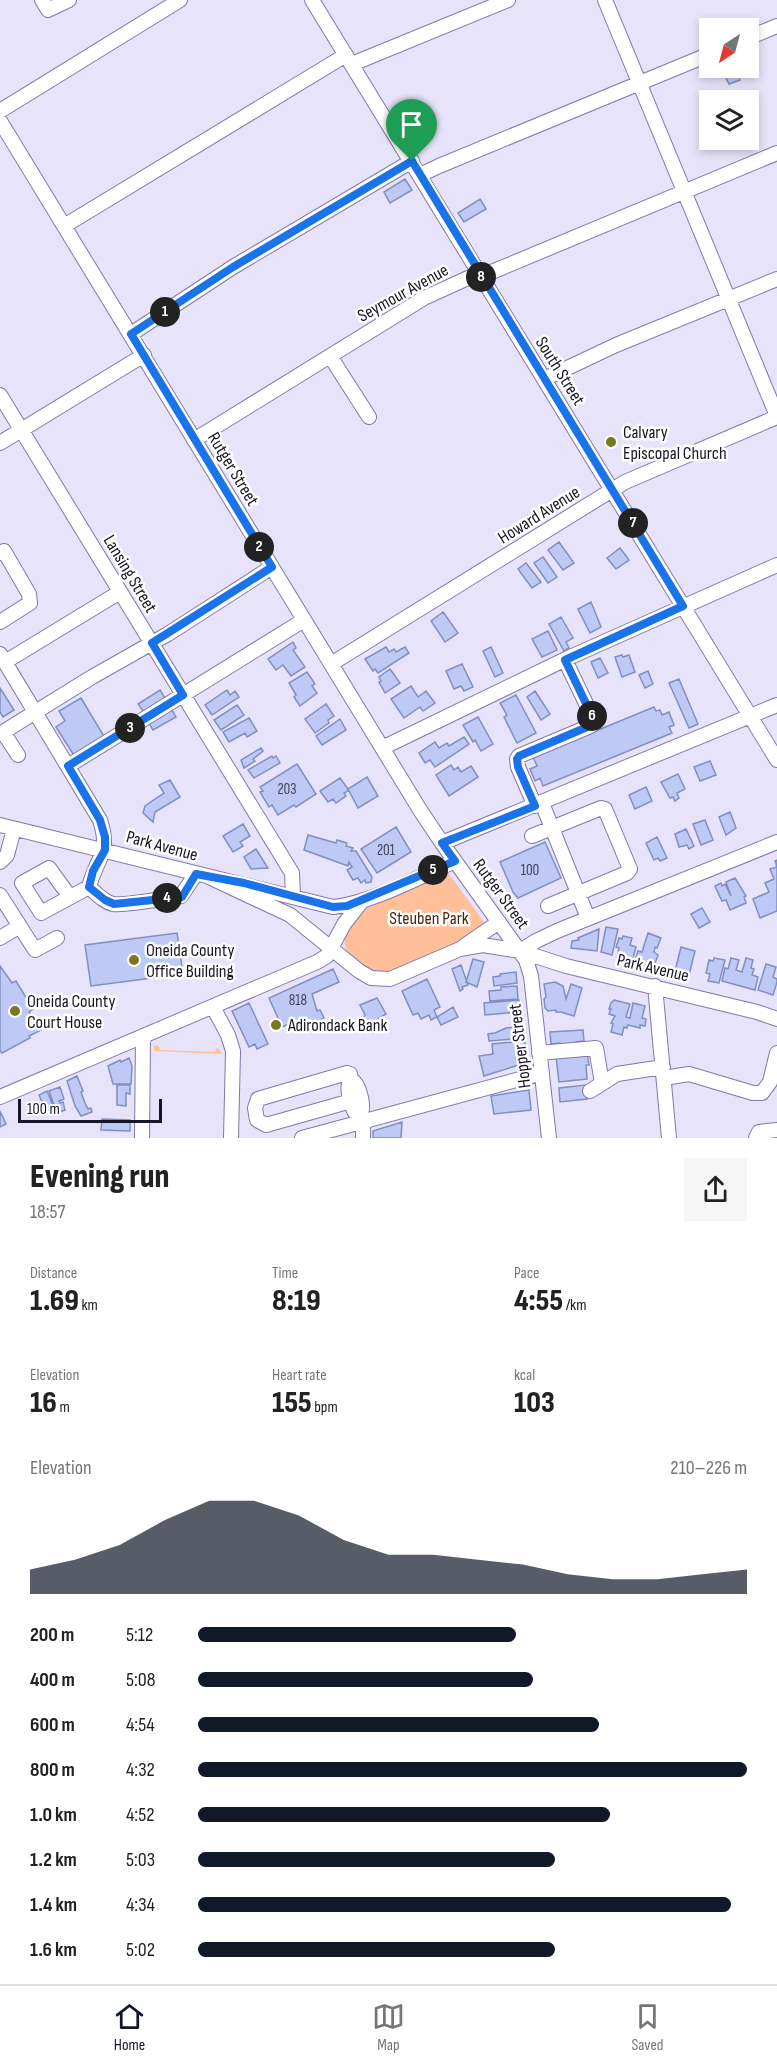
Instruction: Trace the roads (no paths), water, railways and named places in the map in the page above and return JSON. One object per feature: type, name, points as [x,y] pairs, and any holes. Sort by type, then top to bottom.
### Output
[{"type":"street","points":[[42,0],[48,10],[69,0]]},
{"type":"street","points":[[0,111],[180,0]]},
{"type":"street","name":"South Street","points":[[312,0],[777,760]]},
{"type":"street","points":[[64,226],[349,59],[508,0]]},
{"type":"street","points":[[605,0],[777,416]]},
{"type":"street","points":[[759,33],[777,26]]},
{"type":"street","points":[[420,175],[699,59]]},
{"type":"street","name":"Rutger Street","points":[[0,121],[6,144],[64,226],[382,748],[442,843],[520,951]]},
{"type":"street","name":"Seymour Avenue","points":[[194,440],[424,298],[777,153]]},
{"type":"street","points":[[131,334],[233,267],[412,161]]},
{"type":"street","points":[[544,380],[616,345],[777,279]]},
{"type":"street","points":[[0,444],[144,355]]},
{"type":"street","points":[[330,356],[369,417]]},
{"type":"street","name":"Lansing Street","points":[[0,395],[292,873],[293,897]]},
{"type":"street","name":"Howard Avenue","points":[[332,664],[625,482],[777,416]]},
{"type":"street","points":[[0,553],[4,551],[29,594],[30,603],[0,622]]},
{"type":"street","points":[[382,748],[565,660],[777,565]]},
{"type":"street","points":[[15,757],[1,736],[35,712],[152,643],[272,567]]},
{"type":"street","points":[[70,897],[89,887],[93,871],[105,850],[105,837],[100,820],[2,658],[120,592]]},
{"type":"street","points":[[68,766],[304,620]]},
{"type":"street","points":[[565,660],[594,720],[592,725],[519,756],[517,759],[518,767],[552,828],[588,918]]},
{"type":"street","points":[[442,843],[777,705]]},
{"type":"street","points":[[532,836],[601,808],[605,809],[630,869],[627,873],[548,906]]},
{"type":"street","name":"Park Avenue","points":[[0,825],[203,876],[244,883],[333,907],[347,906],[363,900]]},
{"type":"street","points":[[0,862],[7,855],[15,829]]},
{"type":"street","points":[[460,948],[483,945],[520,951],[536,941],[588,918],[777,842]]},
{"type":"street","points":[[0,1097],[317,962],[327,956],[344,924],[363,900],[455,861]]},
{"type":"street","points":[[89,887],[114,904],[182,897],[203,876]]},
{"type":"street","name":"Park Avenue","points":[[203,876],[290,915],[331,949]]},
{"type":"street","points":[[0,895],[35,950],[57,938]]},
{"type":"street","points":[[331,949],[371,978],[390,979],[460,948],[499,922]]},
{"type":"street","points":[[0,938],[20,926]]},
{"type":"street","name":"Park Avenue","points":[[520,951],[566,966],[655,986],[777,1019]]},
{"type":"street","name":"Hopper Street","points":[[520,951],[526,960],[531,976],[549,1138]]},
{"type":"street","points":[[655,986],[669,1138]]},
{"type":"street","points":[[213,1007],[228,1035],[233,1051],[231,1138]]},
{"type":"street","points":[[142,1138],[143,1036]]},
{"type":"street","points":[[539,1053],[596,1048],[596,1087],[617,1074],[663,1073],[689,1074],[753,1093],[762,1093],[770,1082],[777,1053]]},
{"type":"street","points":[[351,1101],[266,1125],[257,1120],[255,1108],[258,1099],[347,1073],[357,1085],[362,1109],[363,1138]]},
{"type":"street","points":[[302,1138],[361,1119],[542,1073]]},
{"type":"street","points":[[351,1079],[348,1086],[351,1101],[355,1113],[361,1119]]},
{"type":"street","points":[[756,1138],[759,1132],[777,1130]]},
{"type":"place","name":"Calvary Episcopal Church","points":[[611,442]]},
{"type":"place","name":"Oneida County Office Building","points":[[134,960]]},
{"type":"place","name":"Oneida County Court House","points":[[15,1011]]},
{"type":"place","name":"Adirondack Bank","points":[[276,1025]]},
{"type":"park label","name":"Steuben Park","points":[[429,918]]}]
